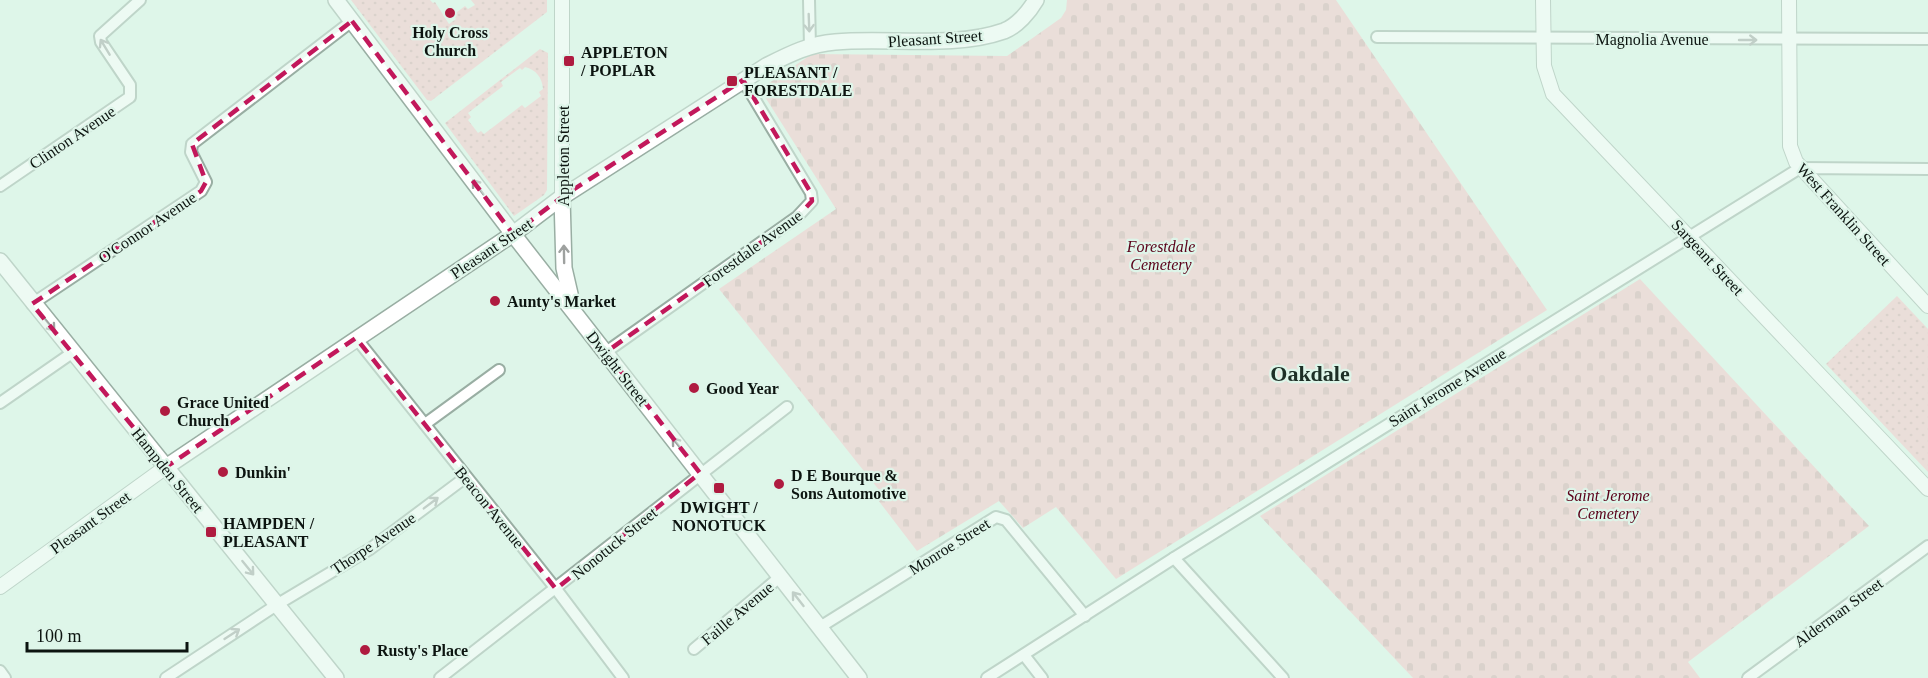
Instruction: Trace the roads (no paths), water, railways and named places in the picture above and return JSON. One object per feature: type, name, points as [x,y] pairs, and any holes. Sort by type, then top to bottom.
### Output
[{"type":"main road","name":"Dwight Street","points":[[336,0],[513,234],[859,678]]},
{"type":"main road","name":"Pleasant Street","points":[[166,467],[513,234],[562,197],[743,80],[800,49],[834,42],[967,38],[1005,30],[1023,17],[1036,0]]},
{"type":"main road","name":"Appleton Street","points":[[562,197],[564,268],[573,310]]},
{"type":"main road","name":"Hampden Street","points":[[0,261],[336,678]]},
{"type":"street","name":"Clinton Avenue","points":[[0,186],[130,97],[130,86],[101,42],[100,36],[140,0]]},
{"type":"street","name":"Appleton Street","points":[[562,0],[562,197]]},
{"type":"street","points":[[809,0],[810,47]]},
{"type":"street","name":"Sargeant Street","points":[[1543,0],[1544,66],[1553,94],[1928,489]]},
{"type":"street","name":"West Franklin Street","points":[[1789,0],[1790,146],[1800,168],[1928,306]]},
{"type":"street","name":"O'Connor Avenue","points":[[33,304],[201,191],[206,182],[191,152],[192,144],[351,21]]},
{"type":"street","name":"Magnolia Avenue","points":[[1377,38],[1928,39]]},
{"type":"street","name":"Forestdale Avenue","points":[[606,352],[797,217],[812,201],[811,193],[743,80]]},
{"type":"street","points":[[1800,168],[1928,169]]},
{"type":"street","name":"Saint Jerome Avenue","points":[[987,678],[1174,558],[1800,168]]},
{"type":"street","name":"Beacon Avenue","points":[[356,338],[556,589],[623,678]]},
{"type":"street","points":[[0,403],[72,353]]},
{"type":"street","points":[[425,424],[499,370]]},
{"type":"street","name":"Nonotuck Street","points":[[440,678],[787,406]]},
{"type":"street","name":"Pleasant Street","points":[[0,587],[166,467]]},
{"type":"street","name":"Thorpe Avenue","points":[[166,678],[278,604],[370,549],[466,477]]},
{"type":"street","name":"Monroe Street","points":[[820,627],[996,517],[1006,520],[1085,615]]},
{"type":"street","name":"Alderman Street","points":[[1748,678],[1928,546]]},
{"type":"street","points":[[1174,558],[1283,678]]},
{"type":"street","name":"Faille Avenue","points":[[694,649],[781,576]]},
{"type":"street","points":[[1024,655],[1042,678]]},
{"type":"street","points":[[0,671],[5,678]]},
{"type":"place","name":"Holy Cross Church","points":[[450,13]]},
{"type":"place","name":"APPLETON / POPLAR","points":[[569,61]]},
{"type":"place","name":"PLEASANT / FORESTDALE","points":[[732,81]]},
{"type":"place","name":"Aunty's Market","points":[[495,301]]},
{"type":"place","name":"Good Year","points":[[694,388]]},
{"type":"place","name":"Grace United Church","points":[[165,411]]},
{"type":"place","name":"Dunkin'","points":[[223,472]]},
{"type":"place","name":"D E Bourque & Sons Automotive","points":[[779,484]]},
{"type":"place","name":"DWIGHT / NONOTUCK","points":[[719,488]]},
{"type":"place","name":"HAMPDEN / PLEASANT","points":[[211,532]]},
{"type":"place","name":"Rusty's Place","points":[[365,650]]},
{"type":"district","name":"Oakdale","points":[[1310,373]]},
{"type":"park label","name":"Forestdale Cemetery","points":[[1161,255]]},
{"type":"park label","name":"Saint Jerome Cemetery","points":[[1608,504]]}]
